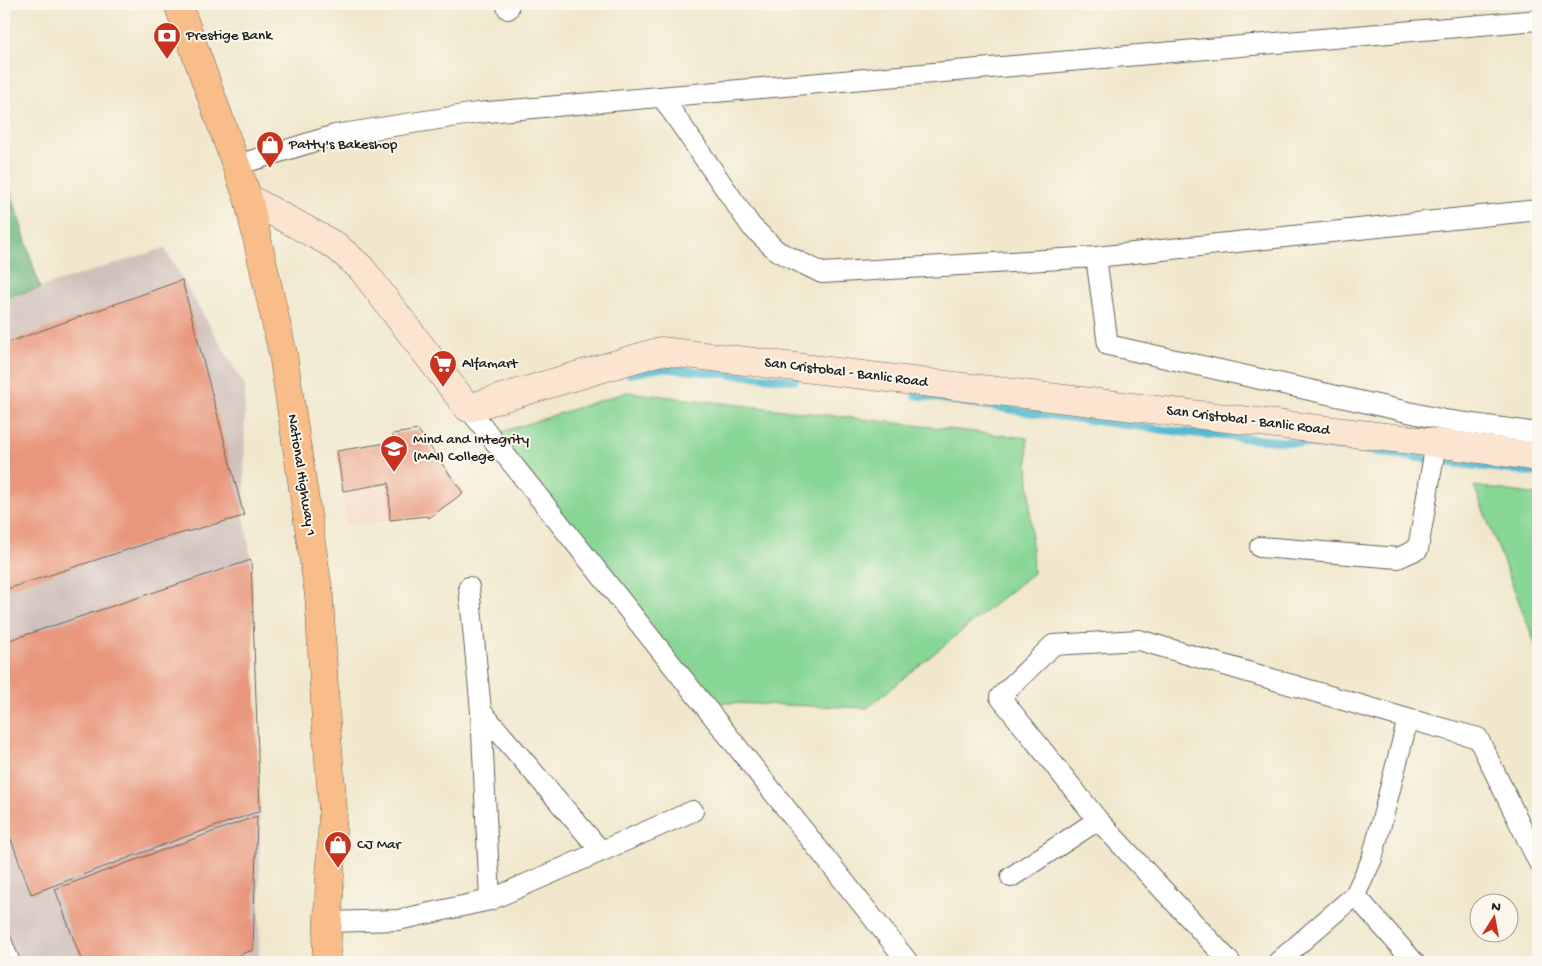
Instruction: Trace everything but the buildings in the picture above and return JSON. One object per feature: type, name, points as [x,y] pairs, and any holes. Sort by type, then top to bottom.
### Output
[{"type":"highway","name":"National Highway 1","points":[[178,4],[248,198],[283,354],[320,595],[326,723],[333,811],[326,962]]},
{"type":"street","points":[[237,165],[335,135],[477,113],[1538,20]]},
{"type":"street","points":[[662,97],[751,226],[777,251],[822,273],[1096,257],[1538,210]]},
{"type":"street","points":[[248,198],[336,246],[361,268],[468,408],[908,962]]},
{"type":"street","points":[[1096,257],[1108,345],[1444,420],[1538,433]]},
{"type":"street","name":"San Cristobal - Banlic Road","points":[[468,408],[661,351],[1436,443],[1538,457]]},
{"type":"street","points":[[1260,547],[1398,558],[1418,549],[1436,443]]},
{"type":"street","points":[[469,587],[481,711],[490,900]]},
{"type":"street","points":[[1230,962],[1098,820],[1000,698],[1053,645],[1139,640],[1408,720],[1478,738],[1538,861]]},
{"type":"street","points":[[481,711],[601,851]]},
{"type":"street","points":[[1278,962],[1355,895],[1372,859],[1408,720]]},
{"type":"street","points":[[327,922],[398,920],[490,900],[693,811]]},
{"type":"street","points":[[1011,877],[1098,820]]},
{"type":"street","points":[[1355,895],[1414,962]]},
{"type":"lane","points":[[4,935],[14,962]]},
{"type":"shaded area","points":[[164,248],[245,386],[244,516],[251,560],[260,811],[259,962],[4,962],[4,299]]},
{"type":"shaded area","name":"Mind and Integrity (MAI) College","points":[[418,430],[463,493],[429,518],[427,516],[347,525],[337,451],[393,442]]},
{"type":"green space","points":[[10,189],[40,288],[4,298],[4,191]]},
{"type":"green space","points":[[627,392],[1027,438],[1033,573],[867,708],[702,702],[495,434]]},
{"type":"green space","points":[[1474,486],[1538,495],[1538,651]]},
{"type":"waterway","points":[[630,374],[660,368],[795,380]]},
{"type":"waterway","points":[[915,395],[1181,432],[1351,448],[1426,459]]},
{"type":"waterway","points":[[1443,462],[1538,473]]},
{"type":"place","name":"Prestige Bank","points":[[167,60]]},
{"type":"place","name":"Patty's Bakeshop","points":[[270,169]]},
{"type":"place","name":"Alfamart","points":[[443,388]]},
{"type":"place","name":"Mind and Integrity (MAI) College","points":[[394,473]]},
{"type":"place","name":"CJ Mar","points":[[338,869]]}]
